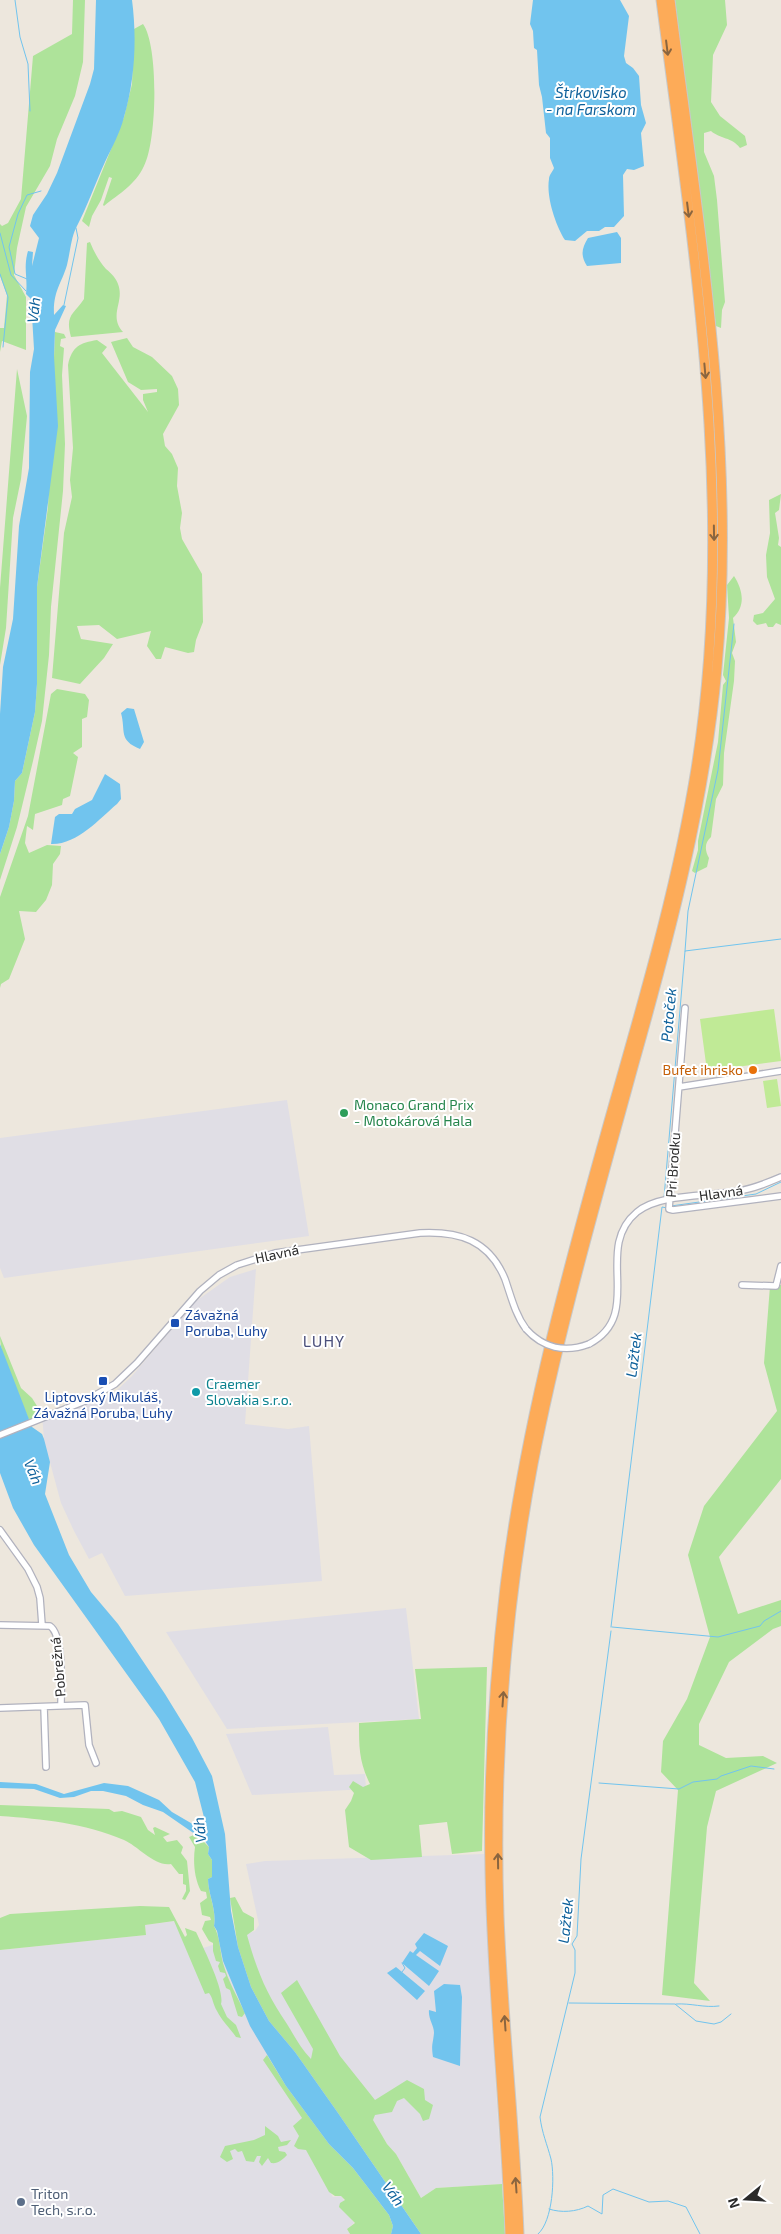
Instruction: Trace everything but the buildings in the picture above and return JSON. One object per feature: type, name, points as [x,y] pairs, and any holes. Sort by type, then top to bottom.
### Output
[{"type":"highway","points":[[510,2234],[494,1984],[490,1870],[494,1707],[506,1583],[525,1461],[554,1326],[651,972],[681,851],[701,738],[712,626],[714,548],[709,415],[692,245],[661,0]]},
{"type":"highway","points":[[519,2234],[503,1993],[498,1832],[503,1707],[514,1586],[534,1463],[560,1339],[662,965],[691,844],[709,739],[720,635],[722,509],[714,367],[670,0]]},
{"type":"street","name":"Pri Brodku","points":[[685,1008],[667,1203],[672,1210],[781,1196]]},
{"type":"street","points":[[679,1087],[781,1071]]},
{"type":"street","name":"Hlavná","points":[[0,1436],[85,1401],[112,1386],[132,1368],[208,1284],[237,1265],[275,1254],[420,1233],[441,1232],[457,1235],[481,1246],[493,1258],[504,1276],[516,1312],[526,1329],[537,1340],[553,1347],[573,1348],[589,1344],[606,1331],[614,1318],[618,1297],[616,1253],[624,1226],[640,1210],[667,1203],[750,1189],[781,1177]]},
{"type":"street","points":[[742,1285],[776,1286],[781,1266]]},
{"type":"street","name":"Pobrežná","points":[[0,1530],[28,1569],[37,1587],[40,1598],[42,1626],[52,1626],[56,1634],[59,1650],[62,1706]]},
{"type":"street","points":[[0,1625],[42,1626]]},
{"type":"street","points":[[0,1708],[86,1705],[89,1745],[96,1763]]},
{"type":"street","name":"Pobrežná","points":[[44,1707],[46,1767]]},
{"type":"shaded area","points":[[287,1100],[309,1236],[4,1278],[0,1268],[0,1138]]},
{"type":"shaded area","points":[[256,1269],[245,1424],[288,1429],[309,1426],[322,1581],[125,1596],[102,1553],[89,1559],[61,1503],[48,1455],[37,1441],[44,1439],[42,1414],[114,1393],[132,1376],[196,1301],[230,1277]]},
{"type":"shaded area","points":[[406,1608],[419,1719],[227,1729],[166,1632]]},
{"type":"shaded area","points":[[328,1727],[334,1775],[365,1774],[366,1789],[252,1795],[226,1734]]},
{"type":"shaded area","points":[[485,1854],[491,2012],[502,2184],[436,2188],[421,2198],[396,2154],[387,2144],[373,2120],[315,2167],[333,2197],[341,2196],[346,2203],[342,2206],[354,2223],[347,2229],[350,2234],[0,2234],[0,1950],[146,1935],[145,1925],[175,1921],[188,1953],[255,1931],[259,1925],[246,1864],[265,1861]]},
{"type":"green space","points":[[73,0],[85,0],[83,62],[75,96],[57,139],[50,166],[26,207],[17,248],[14,275],[26,297],[26,350],[2,341],[0,352],[0,328],[4,328],[7,295],[0,276],[0,224],[2,226],[8,223],[21,199],[33,56],[72,34]]},
{"type":"green space","points":[[675,0],[725,0],[727,25],[713,55],[711,102],[720,116],[745,136],[747,145],[740,148],[737,144],[711,131],[704,133],[704,152],[714,176],[717,200],[725,302],[722,310],[721,328],[716,326]]},
{"type":"green space","points":[[143,24],[152,52],[154,72],[154,116],[148,154],[144,166],[136,178],[127,188],[104,206],[112,178],[109,177],[89,227],[82,221],[124,117],[132,84],[134,29]]},
{"type":"green space","points":[[90,242],[99,260],[118,284],[120,297],[117,320],[123,332],[71,337],[69,324],[71,316],[84,299],[87,243]]},
{"type":"green space","points":[[55,332],[64,334],[66,338],[61,339],[60,346],[64,348],[62,375],[65,444],[63,491],[51,607],[49,655],[42,721],[17,827],[0,880],[0,854],[9,827],[14,801],[15,781],[22,773],[35,712],[37,684],[37,587],[48,507]]},
{"type":"green space","points":[[127,338],[133,347],[152,357],[172,376],[178,389],[179,405],[163,434],[165,446],[172,454],[178,468],[177,486],[182,513],[180,528],[182,539],[202,574],[203,622],[196,640],[194,652],[188,653],[165,647],[161,659],[156,659],[147,646],[151,631],[117,639],[99,625],[77,626],[81,639],[113,644],[104,658],[80,684],[52,678],[64,533],[72,497],[70,480],[73,448],[68,365],[74,350],[78,346],[97,340],[107,347],[102,353],[148,412],[143,400],[143,394],[157,392],[157,389],[141,390],[128,382],[111,342]]},
{"type":"green space","points":[[17,369],[27,416],[21,479],[13,518],[6,628],[0,665],[0,588]]},
{"type":"green space","points":[[781,494],[779,510],[775,513],[779,538],[778,545],[781,547],[781,625],[776,623],[773,627],[768,627],[766,623],[757,625],[753,621],[754,615],[763,613],[775,599],[767,577],[766,555],[770,533],[769,500]]},
{"type":"green space","points":[[734,576],[742,598],[740,608],[733,618],[736,642],[732,653],[735,661],[734,681],[724,753],[723,785],[716,799],[711,837],[706,844],[709,858],[707,867],[695,873],[692,871],[698,850],[698,841],[718,742],[723,685],[726,681],[723,675],[729,618],[727,585]]},
{"type":"green space","points":[[57,689],[85,694],[89,700],[87,717],[82,719],[82,747],[73,753],[78,757],[70,796],[63,799],[62,805],[35,814],[33,830],[27,826],[25,843],[29,853],[47,845],[61,846],[60,854],[53,864],[52,885],[46,900],[36,912],[19,911],[25,939],[9,979],[1,984],[0,988],[0,897],[28,816],[51,694]]},
{"type":"green space","points":[[774,1009],[781,1061],[707,1071],[700,1019]]},
{"type":"green space","points":[[777,1079],[781,1106],[767,1108],[763,1081]]},
{"type":"green space","points":[[781,1285],[781,1479],[719,1557],[738,1614],[781,1600],[781,1626],[773,1629],[729,1662],[699,1724],[699,1745],[726,1758],[763,1756],[777,1763],[716,1791],[707,1827],[694,1983],[710,2001],[662,1995],[678,1790],[661,1772],[663,1741],[687,1699],[710,1637],[688,1555],[704,1506],[777,1411],[764,1363],[770,1286]]},
{"type":"green space","points":[[0,1336],[21,1388],[32,1398],[42,1414],[29,1420],[3,1356]]},
{"type":"green space","points":[[487,1667],[482,1851],[452,1854],[447,1822],[419,1825],[422,1857],[371,1860],[349,1847],[345,1810],[354,1793],[349,1787],[353,1781],[363,1787],[370,1784],[360,1754],[359,1723],[421,1719],[415,1669]]},
{"type":"green space","points":[[0,1805],[109,1809],[114,1812],[122,1811],[141,1817],[148,1830],[155,1835],[153,1828],[155,1827],[170,1834],[163,1837],[167,1842],[177,1840],[183,1847],[181,1853],[187,1861],[190,1891],[185,1900],[182,1899],[186,1891],[186,1885],[183,1884],[183,1874],[179,1874],[171,1864],[165,1864],[153,1859],[124,1840],[79,1826],[48,1820],[0,1816]]},
{"type":"green space","points":[[196,1834],[209,1847],[208,1854],[212,1860],[212,1877],[208,1879],[215,1920],[214,1926],[219,1939],[225,1970],[245,2013],[242,2017],[238,2016],[230,1990],[226,1988],[223,1979],[226,1976],[225,1973],[220,1972],[218,1966],[220,1962],[216,1961],[213,1943],[209,1941],[202,1929],[205,1921],[211,1920],[210,1917],[202,1915],[200,1903],[207,1898],[206,1892],[201,1891],[195,1875],[195,1847],[189,1837]]},
{"type":"green space","points":[[235,1897],[243,1912],[254,1918],[254,1930],[247,1935],[263,1981],[273,2002],[301,2047],[311,2059],[313,2049],[281,1993],[297,1980],[340,2056],[375,2100],[407,2080],[424,2089],[425,2100],[433,2105],[429,2119],[423,2121],[420,2114],[404,2098],[397,2101],[392,2112],[375,2115],[373,2120],[387,2144],[396,2154],[421,2198],[436,2188],[502,2184],[505,2234],[421,2234],[295,2052],[269,2021],[251,1987],[238,1947],[230,1898]]},
{"type":"green space","points":[[140,1906],[169,1907],[185,1937],[187,1935],[185,1928],[196,1932],[217,1979],[221,2004],[227,2017],[236,2025],[241,2038],[236,2037],[221,2018],[209,1993],[205,1994],[174,1921],[145,1925],[146,1935],[0,1950],[0,1918],[10,1914]]},
{"type":"green space","points":[[267,2055],[286,2086],[329,2144],[353,2168],[389,2215],[393,2226],[391,2234],[350,2234],[347,2229],[355,2223],[339,2207],[340,2203],[345,2200],[341,2196],[335,2196],[329,2192],[306,2150],[298,2149],[294,2146],[299,2136],[293,2126],[302,2118],[263,2060]]},
{"type":"green space","points":[[265,2126],[278,2136],[281,2142],[291,2140],[287,2145],[278,2147],[279,2151],[285,2152],[287,2155],[282,2160],[271,2163],[268,2158],[262,2166],[259,2162],[261,2156],[257,2156],[254,2162],[246,2161],[242,2151],[238,2152],[235,2149],[230,2151],[233,2159],[227,2162],[220,2157],[225,2146],[254,2140],[265,2135]]},
{"type":"water","name":"Váh","points":[[96,0],[132,0],[135,44],[133,74],[122,123],[74,232],[67,265],[55,300],[54,315],[63,305],[66,306],[55,330],[54,356],[58,426],[37,587],[37,684],[35,712],[22,773],[15,781],[14,801],[9,827],[0,854],[0,714],[3,667],[13,619],[19,526],[29,468],[30,372],[34,349],[31,299],[26,294],[26,263],[28,251],[33,252],[32,266],[39,238],[30,226],[33,215],[47,194],[57,173],[90,84],[94,69]]},
{"type":"water","name":"Štrkovisko - na Farskom","points":[[533,0],[620,0],[629,16],[624,56],[626,63],[639,76],[641,105],[646,123],[641,133],[644,166],[634,170],[627,169],[623,175],[624,216],[614,227],[605,227],[599,231],[587,231],[575,241],[565,240],[558,227],[550,203],[548,186],[554,168],[550,158],[550,138],[546,133],[539,85],[537,50],[534,48],[533,31],[530,24]]},
{"type":"water","points":[[617,232],[621,238],[621,263],[587,266],[583,258],[583,252],[588,238]]},
{"type":"water","points":[[127,708],[134,709],[144,742],[140,749],[128,742],[124,734],[121,713]]},
{"type":"water","points":[[105,774],[120,784],[121,799],[95,824],[79,836],[61,843],[51,844],[55,817],[59,814],[72,814],[75,809],[92,800]]},
{"type":"water","name":"Váh","points":[[0,1344],[32,1427],[42,1434],[44,1439],[50,1462],[45,1494],[69,1555],[91,1592],[118,1624],[165,1694],[192,1738],[212,1776],[225,1834],[231,1911],[238,1947],[251,1987],[269,2021],[295,2052],[421,2234],[391,2234],[393,2226],[389,2215],[353,2168],[329,2144],[286,2086],[250,2026],[223,1961],[217,1931],[214,1926],[215,1920],[208,1879],[212,1877],[212,1860],[208,1854],[209,1847],[205,1841],[163,1812],[143,1805],[126,1796],[103,1791],[91,1791],[74,1797],[60,1798],[34,1789],[0,1788],[0,1782],[36,1784],[64,1794],[104,1783],[128,1786],[159,1800],[172,1812],[208,1833],[195,1782],[159,1719],[34,1545],[13,1508],[0,1473]]},
{"type":"water","points":[[424,1933],[448,1946],[440,1966],[420,1951],[416,1955],[439,1971],[429,1986],[402,1963],[410,1951],[413,1953],[417,1948],[415,1944]]},
{"type":"water","points":[[396,1967],[425,1991],[417,2000],[387,1973]]},
{"type":"water","points":[[444,1984],[460,1985],[462,1997],[460,2066],[433,2057],[434,2033],[429,2010],[436,2012],[434,1991]]},
{"type":"waterway","points":[[15,0],[20,37],[28,64],[30,111]]},
{"type":"waterway","points":[[27,279],[15,274],[9,247],[18,214],[27,195],[41,191]]},
{"type":"waterway","points":[[64,305],[78,238],[76,228]]},
{"type":"waterway","name":"Váh","points":[[0,233],[11,275],[26,291]]},
{"type":"waterway","points":[[0,274],[8,297],[3,347]]},
{"type":"waterway","points":[[685,951],[688,911],[718,770],[734,624]]},
{"type":"waterway","name":"Potoček","points":[[664,1198],[685,951],[781,939]]},
{"type":"waterway","name":"Lažtek","points":[[671,1206],[756,1194],[781,1182]]},
{"type":"waterway","name":"Lažtek","points":[[611,1627],[662,1207],[667,1208]]},
{"type":"waterway","points":[[612,1627],[718,1637],[760,1626],[764,1621],[781,1611]]},
{"type":"waterway","name":"Lažtek","points":[[538,2234],[547,2219],[553,2187],[551,2159],[540,2117],[575,1973],[575,1950],[572,1944],[577,1936],[581,1859],[611,1631]]},
{"type":"waterway","points":[[599,1783],[679,1789],[693,1782],[717,1779],[751,1766],[774,1769]]},
{"type":"waterway","points":[[402,1963],[405,1968],[402,1972]]},
{"type":"waterway","points":[[569,2003],[675,2004],[696,2021],[714,2024],[721,2022],[731,2014]]},
{"type":"waterway","points":[[676,2004],[719,2006]]},
{"type":"waterway","points":[[549,2209],[568,2211],[579,2210],[588,2206],[602,2214],[603,2195],[613,2189],[649,2202],[668,2201],[686,2207],[700,2234]]},
{"type":"place","name":"Bufet ihrisko","points":[[753,1070]]},
{"type":"place","name":"Monaco Grand Prix - Motokárová Hala","points":[[344,1113]]},
{"type":"place","name":"Závažná Poruba, Luhy","points":[[175,1323]]},
{"type":"place","name":"Liptovský Mikuláš, Závažná Poruba, Luhy","points":[[103,1381]]},
{"type":"place","name":"Craemer Slovakia s.r.o.","points":[[196,1392]]},
{"type":"place","name":"Triton Tech, s.r.o.","points":[[21,2202]]},
{"type":"district","name":"LUHY","points":[[324,1341]]}]
